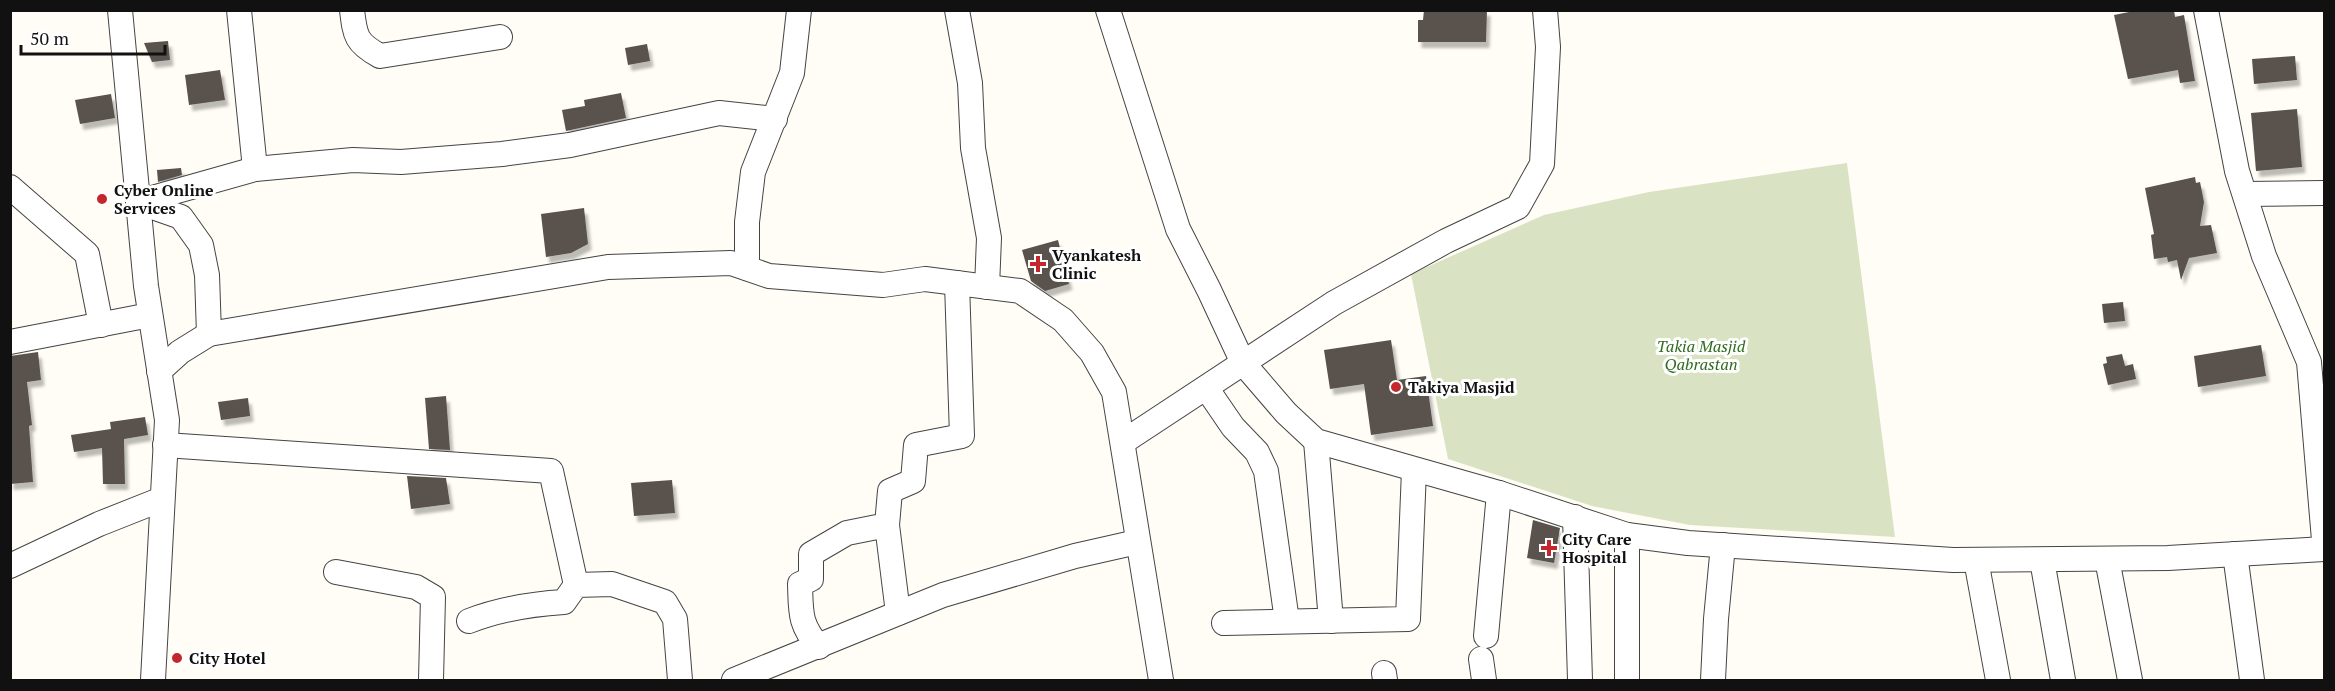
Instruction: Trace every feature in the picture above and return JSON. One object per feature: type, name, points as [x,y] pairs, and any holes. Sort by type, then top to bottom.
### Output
[{"type":"street","points":[[120,10],[150,315],[167,420],[153,681]]},
{"type":"street","points":[[239,10],[255,170]]},
{"type":"street","points":[[352,10],[354,34],[366,48],[380,56],[500,37]]},
{"type":"street","points":[[747,268],[747,222],[753,172],[792,73],[799,10]]},
{"type":"street","points":[[957,10],[970,83],[973,148],[989,238],[987,287]]},
{"type":"street","points":[[1108,10],[1178,229],[1243,363],[1286,413],[1316,441],[1499,493],[1626,536],[1723,545],[1976,560],[2107,559],[2325,549]]},
{"type":"street","points":[[1123,442],[1207,389],[1334,303],[1446,241],[1518,207],[1542,164],[1548,47],[1545,10]]},
{"type":"street","points":[[2206,10],[2237,171],[2264,256],[2309,362],[2325,540]]},
{"type":"street","points":[[138,202],[255,170],[343,161],[401,162],[502,154],[570,145],[719,114],[775,119]]},
{"type":"street","points":[[10,187],[87,254],[102,325]]},
{"type":"street","points":[[2245,194],[2325,193]]},
{"type":"street","points":[[138,202],[182,218],[201,245],[207,275],[209,334]]},
{"type":"street","points":[[159,371],[180,352],[209,334],[608,267],[731,263],[769,276],[883,285],[925,279],[1020,291],[1063,320],[1092,353],[1114,392],[1161,681]]},
{"type":"street","points":[[898,613],[887,525],[890,491],[913,481],[916,445],[962,436],[957,283]]},
{"type":"street","points":[[10,342],[150,315]]},
{"type":"street","points":[[1207,389],[1233,427],[1257,452],[1266,471],[1287,621]]},
{"type":"street","points":[[1316,441],[1331,621]]},
{"type":"street","points":[[165,445],[551,471],[576,585],[564,602],[534,604],[493,612],[469,621]]},
{"type":"street","points":[[1224,623],[1408,619],[1414,470]]},
{"type":"street","points":[[1486,636],[1499,493]]},
{"type":"street","points":[[10,566],[99,524],[162,499]]},
{"type":"street","points":[[1575,517],[1580,681]]},
{"type":"street","points":[[819,647],[807,632],[801,613],[800,584],[811,579],[811,554],[847,533],[887,525]]},
{"type":"street","points":[[1626,536],[1627,681]]},
{"type":"street","points":[[734,681],[943,595],[1075,556],[1137,542]]},
{"type":"street","points":[[1713,681],[1723,545]]},
{"type":"street","points":[[2235,554],[2252,681]]},
{"type":"street","points":[[2107,559],[2130,681]]},
{"type":"street","points":[[1976,560],[1998,681]]},
{"type":"street","points":[[2042,560],[2063,681]]},
{"type":"street","points":[[336,572],[416,587],[433,597],[431,681]]},
{"type":"street","points":[[576,585],[612,584],[665,602],[675,619],[680,681]]},
{"type":"green space","name":"Takia Masjid Qabrastan","points":[[1847,163],[1895,537],[1690,525],[1592,506],[1448,459],[1411,274],[1544,215],[1649,192]]},
{"type":"building","points":[[1424,10],[1487,10],[1486,42],[1418,42],[1418,20],[1423,20]]},
{"type":"building","points":[[2139,10],[2174,10],[2175,17],[2184,15],[2195,81],[2180,83],[2178,70],[2128,79],[2114,15]]},
{"type":"building","points":[[168,41],[170,60],[152,62],[144,43]]},
{"type":"building","points":[[647,44],[650,61],[628,65],[625,48]]},
{"type":"building","points":[[2295,56],[2297,80],[2254,84],[2252,59]]},
{"type":"building","points":[[220,70],[225,100],[189,105],[185,75]]},
{"type":"building","points":[[621,93],[626,118],[566,131],[562,110],[585,106],[584,100]]},
{"type":"building","points":[[111,94],[115,118],[80,124],[75,100]]},
{"type":"building","points":[[2297,109],[2302,167],[2256,171],[2251,113]]},
{"type":"building","points":[[181,168],[182,175],[158,182],[157,170]]},
{"type":"building","points":[[2195,177],[2196,183],[2200,182],[2204,202],[2200,226],[2211,225],[2217,253],[2189,258],[2181,280],[2177,260],[2168,262],[2167,257],[2154,259],[2151,235],[2154,234],[2145,188]]},
{"type":"building","points":[[584,208],[588,244],[571,253],[546,257],[541,214]]},
{"type":"building","points":[[1058,240],[1069,284],[1045,291],[1031,281],[1022,250]]},
{"type":"building","points":[[2123,302],[2125,321],[2104,323],[2102,304]]},
{"type":"building","name":"Takiya Masjid","points":[[1391,340],[1397,380],[1426,376],[1433,426],[1371,435],[1364,384],[1330,389],[1324,350]]},
{"type":"building","points":[[2261,345],[2266,376],[2198,387],[2194,356]]},
{"type":"building","points":[[38,352],[41,380],[27,382],[32,425],[29,426],[33,482],[10,484],[10,356]]},
{"type":"building","points":[[2122,354],[2125,366],[2133,364],[2136,379],[2108,385],[2103,364],[2107,363],[2106,357]]},
{"type":"building","points":[[446,396],[450,450],[429,449],[425,398]]},
{"type":"building","points":[[248,398],[250,416],[221,420],[218,402]]},
{"type":"building","points":[[145,417],[148,435],[124,439],[125,484],[103,484],[102,448],[74,452],[71,435],[111,429],[110,422]]},
{"type":"building","points":[[407,476],[446,478],[450,504],[411,509]]},
{"type":"building","points":[[672,480],[675,513],[634,516],[631,483]]},
{"type":"building","points":[[1533,520],[1560,528],[1554,563],[1527,558]]},
{"type":"place","name":"Cyber Online Services","points":[[102,199]]},
{"type":"place","name":"Vyankatesh Clinic","points":[[1038,264]]},
{"type":"place","name":"Takiya Masjid","points":[[1396,387]]},
{"type":"place","name":"City Care Hospital","points":[[1549,548]]},
{"type":"place","name":"City Hotel","points":[[177,658]]}]
